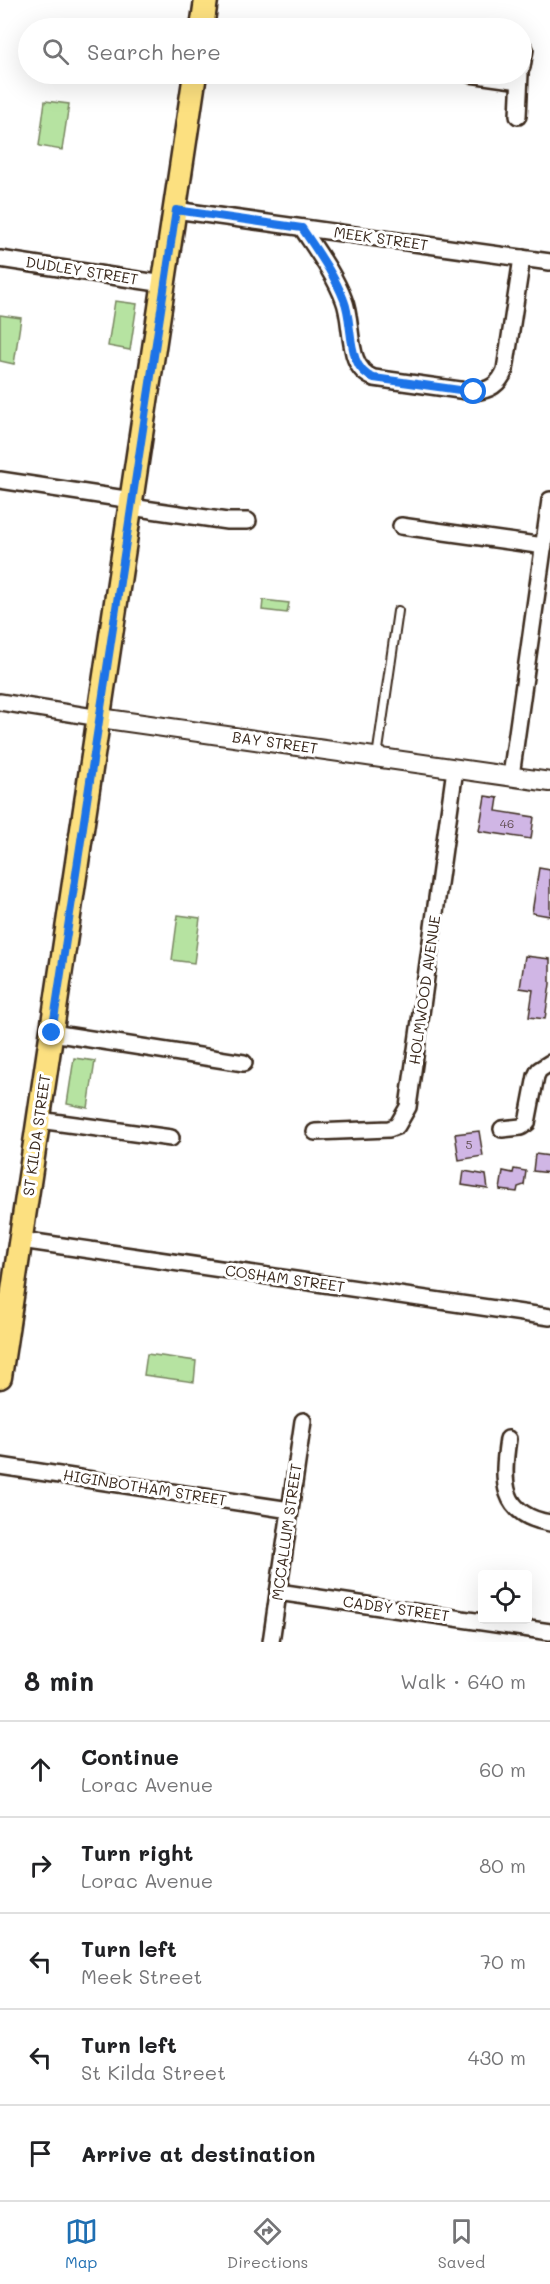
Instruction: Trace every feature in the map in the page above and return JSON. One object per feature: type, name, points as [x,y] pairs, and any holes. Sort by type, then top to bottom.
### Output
[{"type":"main road","points":[[203,18],[206,0]]},
{"type":"main road","name":"ST KILDA STREET","points":[[0,1377],[6,1304],[21,1240],[194,84]]},
{"type":"street","points":[[518,117],[520,84]]},
{"type":"street","name":"MEEK STREET","points":[[176,210],[550,262]]},
{"type":"street","points":[[302,228],[335,280],[345,303],[355,356],[359,368],[365,375],[474,392],[485,391],[496,386],[505,370],[522,258]]},
{"type":"street","name":"DUDLEY STREET","points":[[0,259],[164,284]]},
{"type":"street","points":[[0,480],[227,521],[249,521]]},
{"type":"street","points":[[511,776],[550,500]]},
{"type":"street","points":[[401,526],[544,546]]},
{"type":"street","name":"BAY STREET","points":[[0,702],[550,782]]},
{"type":"street","name":"HOLMWOOD AVENUE","points":[[315,1132],[390,1129],[397,1126],[408,1107],[455,769]]},
{"type":"street","points":[[52,1033],[244,1063]]},
{"type":"street","points":[[502,1129],[521,1127],[527,1122],[536,1076],[539,1070],[550,1063]]},
{"type":"street","points":[[39,1120],[171,1138]]},
{"type":"street","name":"COSHAM STREET","points":[[21,1240],[550,1317]]},
{"type":"street","name":"MCCALLUM STREET","points":[[271,1642],[303,1421]]},
{"type":"street","points":[[508,1439],[503,1472],[509,1497],[523,1514],[532,1519],[550,1523]]},
{"type":"street","name":"HIGINBOTHAM STREET","points":[[0,1466],[290,1510]]},
{"type":"street","name":"CADBY STREET","points":[[278,1592],[550,1632]]},
{"type":"lane","points":[[377,757],[398,611]]},
{"type":"green space","points":[[45,101],[69,104],[62,150],[39,146]]},
{"type":"green space","points":[[115,301],[137,304],[130,350],[108,346]]},
{"type":"green space","points":[[0,315],[21,318],[14,364],[0,361]]},
{"type":"green space","points":[[263,600],[289,603],[287,613],[262,610]]},
{"type":"green space","points":[[178,915],[200,918],[194,963],[172,960]]},
{"type":"green space","points":[[74,1058],[95,1061],[88,1108],[67,1104]]},
{"type":"green space","points":[[147,1354],[196,1361],[194,1382],[144,1375]]},
{"type":"building","points":[[485,796],[498,798],[496,811],[534,817],[531,839],[479,831]]},
{"type":"building","points":[[539,868],[550,870],[550,916],[532,913]]},
{"type":"building","points":[[525,956],[550,959],[550,984],[545,1019],[529,1017],[533,990],[520,988]]},
{"type":"building","points":[[479,1131],[483,1156],[459,1160],[455,1134]]},
{"type":"building","points":[[535,1154],[550,1156],[550,1173],[533,1171]]},
{"type":"building","points":[[514,1169],[526,1171],[524,1185],[518,1187],[517,1192],[500,1190],[503,1171],[513,1173]]},
{"type":"building","points":[[464,1171],[486,1175],[488,1189],[462,1185]]},
{"type":"route","points":[[52,1033],[176,210],[302,228],[335,280],[345,303],[355,356],[359,368],[365,375],[474,392]]}]
